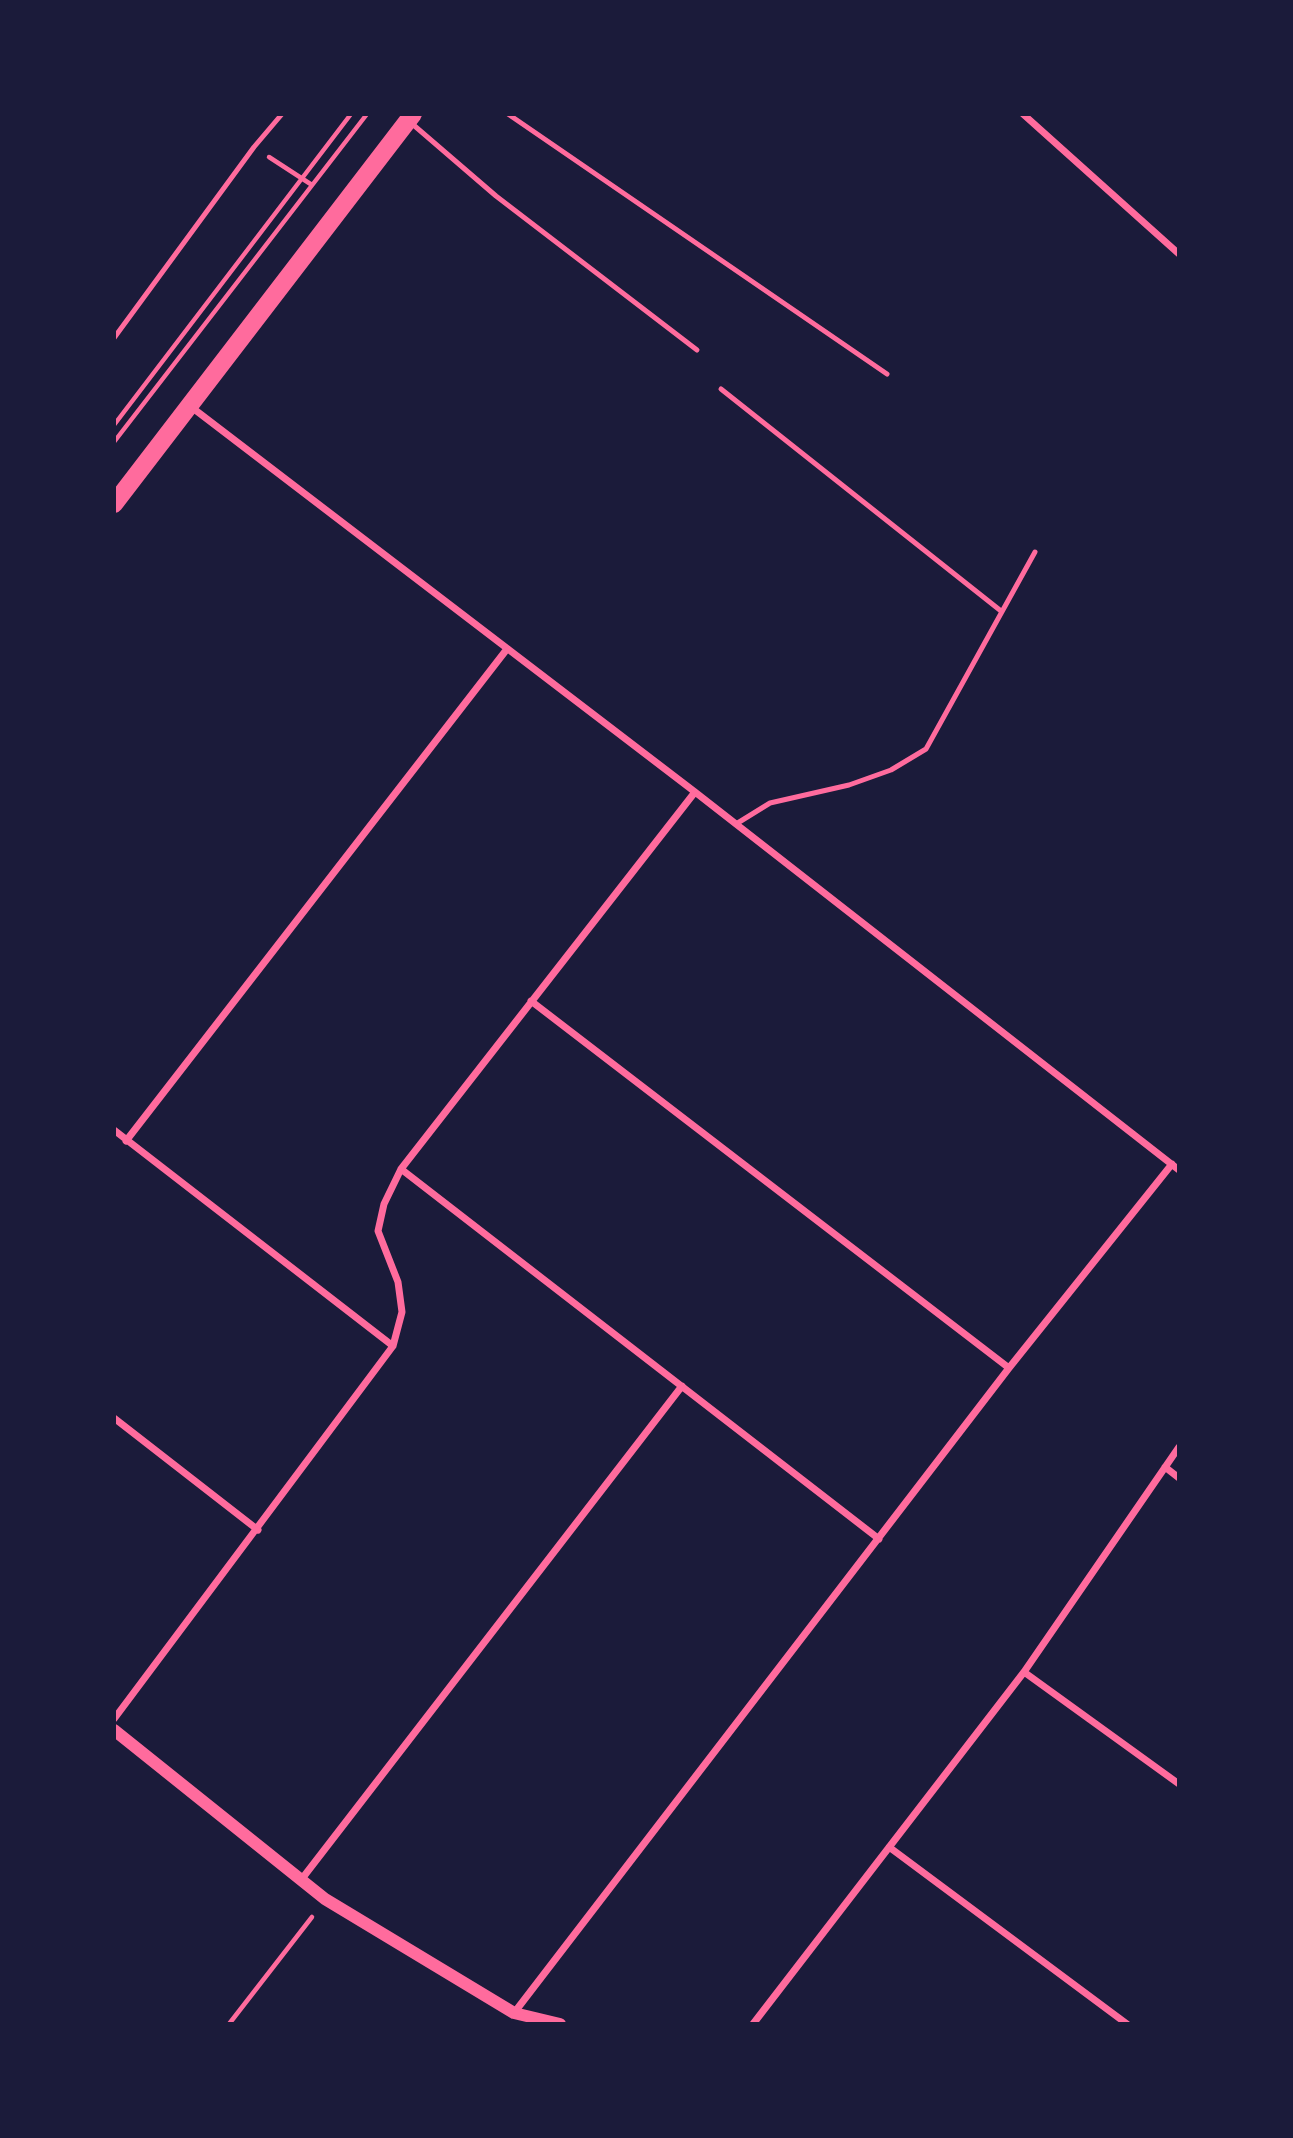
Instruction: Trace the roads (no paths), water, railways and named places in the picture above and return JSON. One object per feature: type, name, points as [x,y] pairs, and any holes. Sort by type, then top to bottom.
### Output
[{"type":"main road","points":[[114,504],[410,117]]},
{"type":"street","points":[[1023,114],[1179,254]]},
{"type":"street","points":[[190,405],[695,792],[1179,1170]]},
{"type":"street","points":[[126,1141],[507,649]]},
{"type":"street","points":[[114,1719],[258,1530],[393,1346],[402,1312],[398,1282],[378,1231],[384,1204],[401,1169],[695,792]]},
{"type":"street","points":[[531,1001],[1009,1368]]},
{"type":"street","points":[[114,1130],[393,1346]]},
{"type":"street","points":[[514,2013],[1009,1368],[1172,1164]]},
{"type":"street","points":[[401,1169],[879,1539]]},
{"type":"street","points":[[301,1880],[682,1387]]},
{"type":"street","points":[[114,1418],[258,1530]]},
{"type":"street","points":[[753,2024],[1024,1672],[1179,1447]]},
{"type":"street","points":[[1165,1467],[1179,1479]]},
{"type":"street","points":[[1024,1672],[1179,1784]]},
{"type":"street","points":[[114,1730],[325,1899],[514,2013],[560,2024]]},
{"type":"street","points":[[889,1847],[1127,2024]]},
{"type":"lane","points":[[114,338],[254,147],[282,114]]},
{"type":"lane","points":[[508,114],[887,374]]},
{"type":"lane","points":[[410,117],[496,196],[697,350]]},
{"type":"lane","points":[[721,389],[1001,611]]},
{"type":"lane","points":[[736,824],[770,803],[849,785],[891,771],[926,749],[1035,552]]}]
